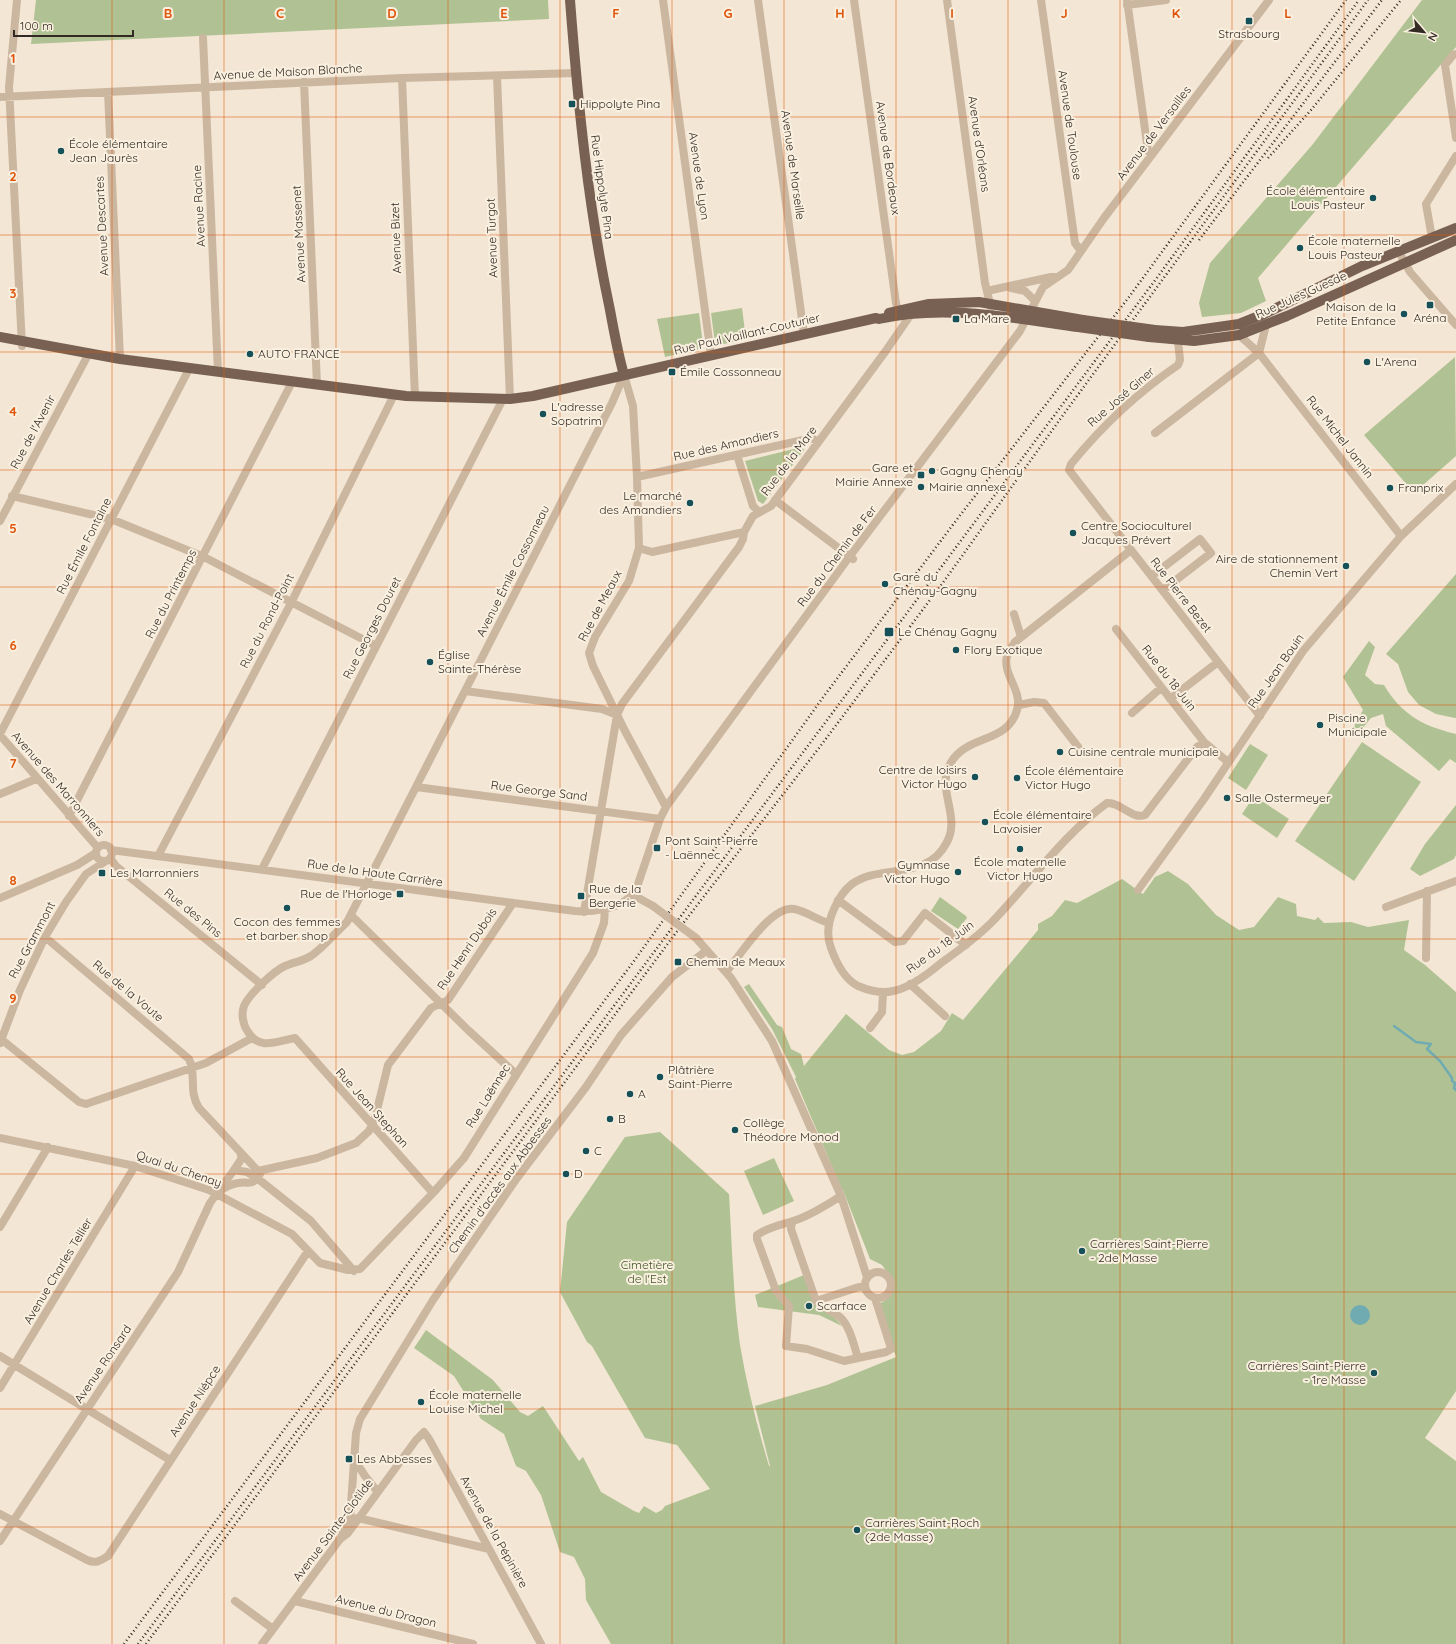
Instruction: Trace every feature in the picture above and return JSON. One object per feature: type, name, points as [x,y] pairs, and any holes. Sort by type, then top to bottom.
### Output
[{"type":"main road","name":"Rue Hippolyte Pina","points":[[570,0],[577,73],[576,87],[591,211],[624,375]]},
{"type":"main road","name":"Rue Jules Guesde","points":[[1152,334],[1183,332],[1238,324],[1264,314],[1360,267],[1456,228]]},
{"type":"main road","name":"Rue Jules Guesde","points":[[1152,334],[1178,341],[1210,340],[1239,335],[1266,325],[1456,240]]},
{"type":"main road","name":"Rue Paul Vaillant-Couturier","points":[[904,314],[929,304],[989,302],[1031,310],[1080,324],[1152,334]]},
{"type":"main road","name":"Rue Paul Vaillant-Couturier","points":[[88,355],[394,395],[415,397],[507,399],[534,396],[876,318],[879,319],[904,314],[942,313],[993,315],[1031,310]]},
{"type":"main road","points":[[0,337],[21,343],[88,355]]},
{"type":"main road","points":[[0,343],[21,343]]},
{"type":"street","points":[[17,0],[9,96],[21,343]]},
{"type":"street","name":"Avenue de Lyon","points":[[663,0],[712,355]]},
{"type":"street","name":"Avenue de Marseille","points":[[758,0],[804,334]]},
{"type":"street","name":"Avenue de Bordeaux","points":[[854,0],[904,314]]},
{"type":"street","name":"Avenue d'Orléans","points":[[947,0],[987,291]]},
{"type":"street","name":"Avenue de Toulouse","points":[[1041,0],[1074,243],[1081,251]]},
{"type":"street","points":[[1152,155],[1148,152],[1127,2],[1166,0]]},
{"type":"street","name":"Avenue de Versailles","points":[[1031,310],[1043,288],[1056,277],[1068,270],[1104,218],[1269,0]]},
{"type":"street","name":"Avenue Racine","points":[[202,38],[218,372]]},
{"type":"street","points":[[1456,54],[1453,55],[1445,65],[1456,138]]},
{"type":"street","name":"Avenue de Maison Blanche","points":[[0,97],[304,82],[577,73]]},
{"type":"street","name":"Avenue Turgot","points":[[497,76],[507,399]]},
{"type":"street","name":"Avenue Bizet","points":[[402,78],[415,397]]},
{"type":"street","name":"Avenue Massenet","points":[[304,82],[317,385]]},
{"type":"street","name":"Avenue Descartes","points":[[108,92],[120,360]]},
{"type":"street","points":[[1432,238],[1426,204],[1456,156]]},
{"type":"street","points":[[1399,252],[1404,263],[1456,325]]},
{"type":"street","name":"Avenue de Versailles","points":[[987,291],[1056,277]]},
{"type":"street","name":"Avenue de Versailles","points":[[1004,288],[1017,289],[1024,292],[1031,310]]},
{"type":"street","points":[[987,291],[993,315]]},
{"type":"street","name":"Rue du Chemin de Fer","points":[[666,807],[1006,350],[1031,310]]},
{"type":"street","name":"Rue de la Mare","points":[[617,715],[622,704],[739,547],[743,539],[744,532],[753,516],[764,510],[775,500],[885,352],[904,314]]},
{"type":"street","points":[[1156,433],[1259,353],[1266,325]]},
{"type":"street","name":"Rue Michel Jannin","points":[[1239,335],[1259,353],[1401,536]]},
{"type":"street","name":"Rue José Giner","points":[[1069,470],[1071,464],[1108,421],[1132,400],[1178,365],[1180,360],[1178,341]]},
{"type":"street","name":"Rue de l'Avenir","points":[[0,521],[88,355]]},
{"type":"street","name":"Rue Émile Fontaine","points":[[0,735],[189,369]]},
{"type":"street","name":"Rue de Meaux","points":[[624,375],[633,406],[639,548],[629,581],[595,637],[590,653],[593,666],[617,715],[666,807]]},
{"type":"street","name":"Avenue Émile Cossonneau","points":[[252,1038],[243,1021],[244,1006],[262,985],[280,969],[311,955],[346,922],[351,915],[612,403],[624,375]]},
{"type":"street","name":"Rue du Printemps","points":[[70,816],[204,557],[292,382]]},
{"type":"street","name":"Rue du Rond-Point","points":[[158,856],[291,603],[394,395]]},
{"type":"street","name":"Rue Georges Douret","points":[[262,869],[376,646],[507,399]]},
{"type":"street","name":"Rue des Amandiers","points":[[637,477],[812,438],[818,442]]},
{"type":"street","points":[[737,455],[753,506],[759,512]]},
{"type":"street","name":"Rue Pierre Bezet","points":[[1069,470],[1260,716]]},
{"type":"street","name":"Rue Jean Bouin","points":[[1138,890],[1188,822],[1303,651],[1401,536],[1456,484]]},
{"type":"street","points":[[12,496],[111,519],[204,557],[376,646]]},
{"type":"street","points":[[775,500],[852,558]]},
{"type":"street","points":[[639,548],[652,552],[744,532]]},
{"type":"street","points":[[1152,576],[1200,539],[1211,553],[1163,590]]},
{"type":"street","points":[[1079,748],[1044,703],[1034,702],[1019,705],[1019,698],[1007,668],[1007,660],[1015,642],[1131,550]]},
{"type":"street","points":[[1014,614],[1021,637]]},
{"type":"street","name":"Rue du 18 Juin","points":[[1116,629],[1204,742],[1228,762]]},
{"type":"street","points":[[1170,699],[1218,662]]},
{"type":"street","points":[[1132,713],[1161,688]]},
{"type":"street","points":[[465,691],[606,710],[617,715],[584,912]]},
{"type":"street","name":"Rue du 18 Juin","points":[[1019,705],[1011,724],[1003,732],[963,748],[950,764],[944,782],[945,794],[952,814],[953,823],[949,839],[938,855],[920,866],[859,880],[845,890],[838,900],[829,923],[828,932],[830,945],[842,971],[854,984],[866,989],[883,992],[899,990],[929,973],[966,945],[992,922],[1068,836],[1107,802],[1113,802],[1140,817],[1147,813],[1197,747],[1204,742]]},
{"type":"street","name":"Avenue des Marronniers","points":[[0,735],[70,816],[97,851],[99,859],[109,856]]},
{"type":"street","points":[[0,794],[36,778]]},
{"type":"street","name":"Rue George Sand","points":[[416,787],[660,819]]},
{"type":"street","points":[[666,807],[660,819],[633,895],[653,906],[696,938],[726,972],[772,1041],[841,1196],[866,1281],[868,1293],[875,1298],[890,1345],[890,1350],[844,1361],[807,1349],[786,1346],[789,1306],[776,1291],[757,1239],[757,1235],[762,1232],[792,1222],[828,1205],[841,1196]]},
{"type":"street","name":"Rue de la Haute Carrière","points":[[97,851],[105,846],[109,856],[158,856],[584,912],[622,904],[633,895]]},
{"type":"street","points":[[0,898],[77,865],[97,851]]},
{"type":"street","name":"Rue Grammont","points":[[0,1041],[20,990],[45,937],[66,902],[86,874],[109,856]]},
{"type":"street","name":"Rue des Pins","points":[[109,856],[116,866],[262,985]]},
{"type":"street","points":[[77,865],[84,870],[86,874]]},
{"type":"street","points":[[1386,907],[1456,881]]},
{"type":"street","points":[[1426,958],[1427,891]]},
{"type":"street","points":[[838,900],[895,942],[899,943],[903,941],[925,913],[966,945]]},
{"type":"street","name":"Rue Henri Dubois","points":[[262,1170],[317,1158],[356,1143],[372,1126],[380,1102],[388,1065],[430,1008],[436,1004],[443,1004],[448,1000],[513,903]]},
{"type":"street","name":"Rue Laënnec","points":[[354,1270],[360,1269],[433,1193],[464,1158],[593,953],[604,923],[605,908]]},
{"type":"street","points":[[726,972],[759,930],[782,911],[794,909],[829,923]]},
{"type":"street","points":[[351,915],[468,1030],[516,1074]]},
{"type":"street","name":"Rue de la Voute","points":[[45,937],[190,1059],[193,1067]]},
{"type":"street","name":"Chemin d'accès aux Abbesses","points":[[354,1519],[351,1508],[351,1486],[356,1433],[363,1413],[433,1300],[517,1178],[586,1087],[621,1035],[672,977],[706,951]]},
{"type":"street","points":[[910,984],[945,1016]]},
{"type":"street","points":[[870,1028],[882,1012],[883,992]]},
{"type":"street","points":[[0,1041],[79,1102],[86,1104],[181,1072],[218,1057],[252,1038]]},
{"type":"street","name":"Rue Jean Stephan","points":[[252,1038],[262,1043],[271,1044],[294,1038],[433,1193]]},
{"type":"street","points":[[193,1067],[193,1100],[256,1170],[262,1170]]},
{"type":"street","name":"Quai du Chenay","points":[[0,1138],[135,1166],[216,1193],[292,1234],[320,1263],[354,1270]]},
{"type":"street","points":[[0,1227],[48,1147]]},
{"type":"street","name":"Avenue Ronsard","points":[[0,1541],[178,1272],[216,1193],[242,1158],[240,1152]]},
{"type":"street","name":"Avenue Charles Tellier","points":[[0,1388],[135,1166]]},
{"type":"street","points":[[234,1170],[247,1172],[257,1178],[312,1222],[354,1270]]},
{"type":"street","points":[[216,1193],[227,1187],[240,1183],[250,1184],[257,1178],[262,1170]]},
{"type":"street","points":[[792,1222],[791,1229],[816,1300],[821,1306],[840,1317],[845,1323],[858,1358]]},
{"type":"street","name":"Avenue Niépce","points":[[13,1521],[94,1563],[108,1556],[308,1252]]},
{"type":"street","points":[[816,1300],[866,1281],[874,1272],[883,1272],[891,1282],[891,1287],[887,1294],[879,1298],[875,1298]]},
{"type":"street","points":[[0,1356],[170,1460]]},
{"type":"street","name":"Avenue Sainte-Clotilde","points":[[262,1644],[340,1539],[348,1533],[354,1519],[365,1508],[424,1432]]},
{"type":"street","name":"Avenue de la Pépinière","points":[[424,1432],[430,1439],[538,1642]]},
{"type":"street","points":[[354,1459],[364,1476],[377,1491]]},
{"type":"street","points":[[351,1486],[358,1478],[364,1476]]},
{"type":"street","points":[[351,1508],[359,1511],[365,1508]]},
{"type":"street","points":[[0,1514],[13,1521]]},
{"type":"street","points":[[354,1519],[489,1549]]},
{"type":"street","points":[[235,1601],[273,1629]]},
{"type":"street","name":"Avenue du Dragon","points":[[294,1601],[473,1644]]},
{"type":"green space","points":[[36,0],[548,0],[549,19],[31,44]]},
{"type":"green space","points":[[1422,0],[1456,0],[1456,47],[1258,278],[1266,301],[1241,313],[1202,317],[1199,303],[1210,263],[1313,144]]},
{"type":"green space","points":[[742,308],[746,339],[719,345],[715,343],[711,313]]},
{"type":"green space","points":[[699,313],[703,345],[700,349],[665,357],[657,319]]},
{"type":"green space","points":[[1455,357],[1456,456],[1414,493],[1364,435]]},
{"type":"green space","points":[[802,447],[804,450],[763,504],[758,501],[745,461]]},
{"type":"green space","points":[[1456,574],[1455,718],[1436,714],[1419,705],[1408,692],[1398,664],[1386,654]]},
{"type":"green space","points":[[1369,641],[1375,647],[1365,675],[1375,684],[1384,685],[1398,704],[1414,718],[1433,727],[1456,734],[1456,763],[1450,759],[1439,771],[1386,726],[1383,714],[1371,718],[1361,730],[1351,732],[1363,710],[1343,677]]},
{"type":"green space","points":[[1362,742],[1421,782],[1354,881],[1295,841]]},
{"type":"green space","points":[[1250,744],[1268,755],[1246,790],[1228,778]]},
{"type":"green space","points":[[1254,796],[1289,819],[1277,838],[1242,814]]},
{"type":"green space","points":[[1456,805],[1456,855],[1454,859],[1420,876],[1410,869],[1425,844]]},
{"type":"green space","name":"Cimetière de l'Est","points":[[1168,871],[1188,884],[1216,915],[1239,930],[1254,927],[1278,897],[1296,904],[1297,916],[1315,920],[1318,917],[1324,923],[1351,922],[1368,927],[1409,920],[1404,950],[1425,965],[1456,992],[1456,1391],[1425,1438],[1456,1461],[1456,1644],[611,1644],[586,1600],[585,1579],[574,1557],[560,1552],[541,1495],[526,1471],[516,1466],[504,1434],[481,1419],[454,1376],[414,1348],[426,1330],[493,1380],[520,1412],[528,1416],[543,1406],[579,1461],[583,1457],[601,1492],[634,1511],[639,1513],[644,1506],[656,1513],[662,1510],[665,1506],[710,1489],[677,1445],[645,1438],[592,1346],[587,1342],[560,1292],[567,1222],[625,1137],[660,1132],[729,1194],[734,1288],[740,1345],[753,1406],[770,1466],[755,1406],[827,1385],[896,1357],[878,1305],[887,1299],[891,1278],[882,1265],[870,1259],[843,1190],[795,1079],[796,1077],[772,1029],[744,987],[749,984],[777,1025],[782,1027],[791,1049],[801,1054],[804,1066],[846,1014],[889,1050],[902,1055],[914,1052],[941,1031],[952,1013],[963,1020],[1038,930],[1038,924],[1052,916],[1065,900],[1077,903],[1122,879],[1143,894],[1155,877]]},
{"type":"green space","points":[[940,897],[966,916],[967,918],[958,929],[931,911]]},
{"type":"green space","points":[[774,1158],[794,1201],[763,1215],[744,1171]]},
{"type":"green space","points":[[804,1275],[814,1303],[837,1320],[842,1326],[819,1315],[758,1307],[755,1295]]},
{"type":"water","points":[[1360,1305],[1367,1308],[1370,1315],[1367,1322],[1360,1325],[1353,1322],[1350,1315],[1353,1308]]},
{"type":"waterway","points":[[1394,1026],[1416,1042],[1431,1044],[1427,1049],[1440,1061],[1452,1078],[1452,1081],[1455,1083],[1454,1088],[1456,1090]]},
{"type":"railway","points":[[124,1644],[634,961],[824,696],[958,518],[1129,297],[1346,0]]},
{"type":"railway","points":[[138,1644],[1159,275],[1359,0]]},
{"type":"railway","points":[[146,1644],[681,926],[819,748],[942,584],[1066,411],[1368,0]]},
{"type":"railway","points":[[1199,240],[1382,0]]},
{"type":"railway","points":[[1268,158],[1311,110],[1401,0]]},
{"type":"place","name":"Strasbourg","points":[[1249,21]]},
{"type":"place","name":"Hippolyte Pina","points":[[572,104]]},
{"type":"place","name":"École élémentaire Jean Jaurès","points":[[61,151]]},
{"type":"place","name":"École élémentaire Louis Pasteur","points":[[1373,198]]},
{"type":"place","name":"École maternelle Louis Pasteur","points":[[1300,248]]},
{"type":"place","name":"Aréna","points":[[1430,305]]},
{"type":"place","name":"Maison de la Petite Enfance","points":[[1404,314]]},
{"type":"place","name":"La Mare","points":[[956,319]]},
{"type":"place","name":"AUTO FRANCE","points":[[250,354]]},
{"type":"place","name":"L'Arena","points":[[1367,362]]},
{"type":"place","name":"Émile Cossonneau","points":[[672,372]]},
{"type":"place","name":"L'adresse Sopatrim","points":[[543,414]]},
{"type":"place","name":"Gagny Chenay","points":[[932,471]]},
{"type":"place","name":"Gare et Mairie Annexe","points":[[921,475]]},
{"type":"place","name":"Mairie annexe","points":[[921,487]]},
{"type":"place","name":"Franprix","points":[[1390,488]]},
{"type":"place","name":"Le marché des Amandiers","points":[[690,503]]},
{"type":"place","name":"Centre Socioculturel Jacques Prévert","points":[[1073,533]]},
{"type":"place","name":"Aire de stationnement Chemin Vert","points":[[1346,566]]},
{"type":"place","name":"Gare du Chénay-Gagny","points":[[885,584]]},
{"type":"place","name":"Le Chénay Gagny","points":[[889,632]]},
{"type":"place","name":"Flory Exotique","points":[[956,650]]},
{"type":"place","name":"Église Sainte-Thérèse","points":[[430,662]]},
{"type":"place","name":"Piscine Municipale","points":[[1320,725]]},
{"type":"place","name":"Cuisine centrale municipale","points":[[1060,752]]},
{"type":"place","name":"Centre de loisirs Victor Hugo","points":[[975,777]]},
{"type":"place","name":"École élémentaire Victor Hugo","points":[[1017,778]]},
{"type":"place","name":"Salle Ostermeyer","points":[[1227,798]]},
{"type":"place","name":"École élémentaire Lavoisier","points":[[985,822]]},
{"type":"place","name":"Pont Saint-Pierre - Laënnec","points":[[657,848]]},
{"type":"place","name":"École maternelle Victor Hugo","points":[[1020,849]]},
{"type":"place","name":"Gymnase Victor Hugo","points":[[958,872]]},
{"type":"place","name":"Les Marronniers","points":[[102,873]]},
{"type":"place","name":"Rue de l'Horloge","points":[[400,894]]},
{"type":"place","name":"Rue de la Bergerie","points":[[581,896]]},
{"type":"place","name":"Cocon des femmes et barber shop","points":[[287,908]]},
{"type":"place","name":"Chemin de Meaux","points":[[678,962]]},
{"type":"place","name":"Plâtrière Saint-Pierre","points":[[660,1077]]},
{"type":"place","name":"A","points":[[630,1094]]},
{"type":"place","name":"B","points":[[610,1119]]},
{"type":"place","name":"Collège Théodore Monod","points":[[735,1130]]},
{"type":"place","name":"C","points":[[586,1151]]},
{"type":"place","name":"D","points":[[566,1174]]},
{"type":"place","name":"Carrières Saint-Pierre - 2de Masse","points":[[1082,1251]]},
{"type":"place","name":"Scarface","points":[[809,1306]]},
{"type":"place","name":"Carrières Saint-Pierre - 1re Masse","points":[[1374,1373]]},
{"type":"place","name":"École maternelle Louise Michel","points":[[421,1402]]},
{"type":"place","name":"Les Abbesses","points":[[349,1459]]},
{"type":"place","name":"Carrières Saint-Roch (2de Masse)","points":[[857,1530]]}]
